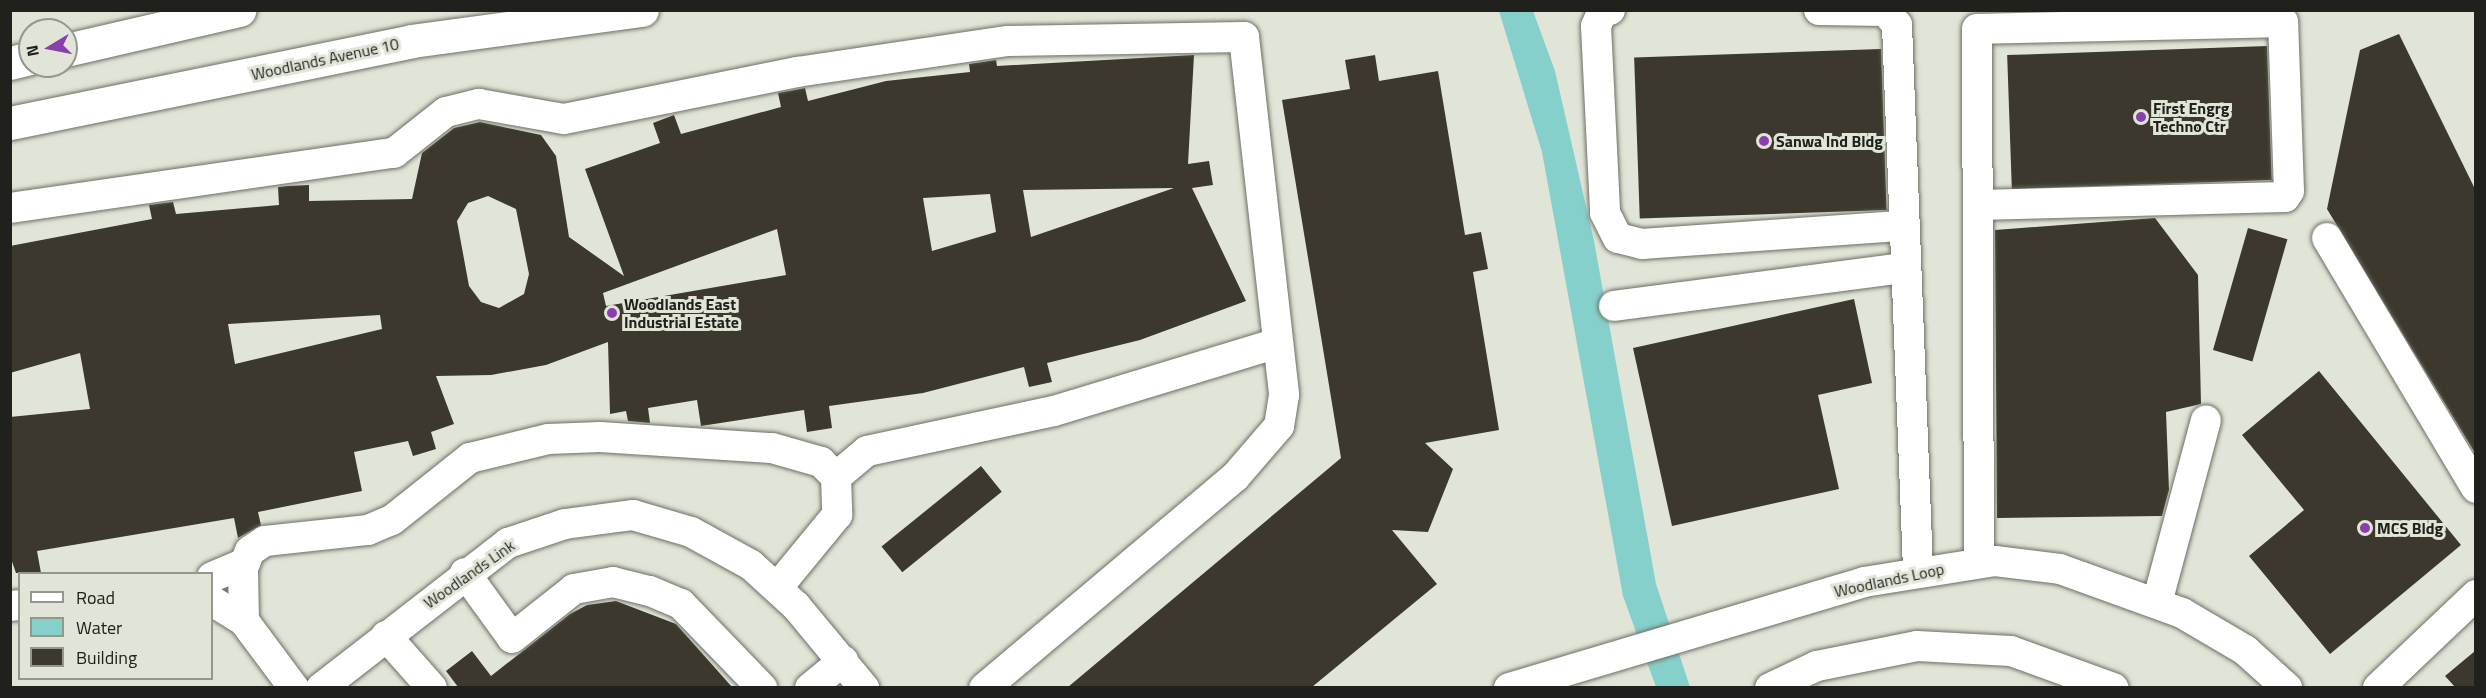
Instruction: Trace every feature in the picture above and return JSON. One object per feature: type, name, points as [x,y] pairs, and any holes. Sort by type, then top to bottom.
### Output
[{"type":"main road","points":[[78,47],[239,10]]},
{"type":"main road","name":"Woodlands Avenue 10","points":[[10,123],[412,41],[642,10]]},
{"type":"street","points":[[1610,10],[1602,12],[1596,26],[1605,213],[1618,238],[1642,244],[1902,226]]},
{"type":"street","points":[[1819,10],[1885,10],[1895,18],[1903,268],[1918,570]]},
{"type":"street","points":[[1978,205],[2284,197],[2289,191],[2283,22],[1977,29],[1979,563]]},
{"type":"street","points":[[10,208],[394,153],[446,112],[479,104],[564,119],[797,72],[1008,41],[1244,37],[1284,395],[1279,426],[1262,450],[984,687]]},
{"type":"street","points":[[2327,238],[2475,488]]},
{"type":"street","points":[[1614,306],[1903,268]]},
{"type":"street","points":[[836,477],[867,451],[1054,411],[1278,343]]},
{"type":"street","points":[[2157,603],[2206,420]]},
{"type":"street","points":[[244,621],[239,594],[244,563],[250,551],[265,541],[349,535],[392,520],[470,458],[548,439],[600,437],[772,448],[821,462],[836,477],[837,515],[777,588]]},
{"type":"street","name":"Woodlands Link","points":[[321,687],[465,573],[508,543],[564,524],[633,515],[691,532],[751,565],[777,588],[864,687]]},
{"type":"street","points":[[213,577],[244,563]]},
{"type":"street","name":"Woodlands Loop","points":[[1520,686],[1637,646],[1918,570],[1979,563],[2060,569],[2157,603],[2245,650],[2287,687]]},
{"type":"street","points":[[465,573],[514,638],[574,589],[613,582],[681,604],[762,687]]},
{"type":"street","points":[[2385,685],[2475,595]]},
{"type":"street","points":[[213,602],[244,621],[294,687]]},
{"type":"street","points":[[386,636],[432,687]]},
{"type":"street","points":[[1770,687],[1817,666],[1917,646],[2011,651],[2112,687]]},
{"type":"street","points":[[810,687],[843,662]]},
{"type":"water","points":[[1499,11],[1533,11],[1555,71],[1594,241],[1656,584],[1690,687],[1656,687],[1623,596],[1542,152]]},
{"type":"building","points":[[2399,34],[2475,189],[2475,453],[2327,209],[2360,50]]},
{"type":"building","name":"First Engrg Techno Ctr","points":[[2267,46],[2272,180],[2012,189],[2007,55]]},
{"type":"building","name":"Sanwa Ind Bldg","points":[[1881,49],[1887,210],[1640,219],[1634,58]]},
{"type":"building","name":"Woodlands East Industrial Estate","points":[[1194,55],[1188,164],[1209,161],[1213,185],[1192,188],[1246,301],[1140,340],[1047,363],[1052,382],[1029,387],[1024,367],[923,393],[829,406],[832,428],[807,432],[804,410],[701,426],[697,400],[648,408],[650,423],[628,421],[626,411],[610,414],[608,342],[546,365],[491,375],[436,376],[454,424],[431,432],[436,449],[413,456],[408,441],[354,452],[362,491],[258,512],[261,525],[238,538],[234,518],[37,551],[41,572],[16,573],[10,556],[10,417],[90,409],[80,353],[10,373],[10,246],[152,219],[149,205],[173,202],[176,214],[279,205],[278,187],[309,185],[309,201],[412,199],[422,153],[454,128],[480,122],[541,135],[556,156],[569,237],[624,276],[585,169],[660,143],[653,123],[674,115],[681,134],[781,107],[778,93],[805,88],[808,101],[886,81],[970,72],[969,64],[996,60],[997,66]],"holes":[[[1174,188],[1031,237],[1023,190]],[[990,194],[996,232],[932,251],[923,198]],[[488,196],[516,209],[529,274],[524,294],[499,308],[481,302],[469,286],[457,221],[468,203]],[[777,229],[786,275],[606,306],[603,293]],[[380,315],[382,329],[235,364],[228,324]]]},
{"type":"building","points":[[1375,55],[1379,81],[1438,71],[1465,235],[1481,232],[1488,269],[1473,272],[1499,430],[1425,443],[1453,469],[1428,532],[1392,530],[1437,584],[1312,687],[1068,687],[1341,458],[1282,100],[1350,89],[1345,60]]},
{"type":"building","points":[[2155,218],[2198,275],[2201,404],[2166,412],[2169,490],[2162,516],[1997,518],[1995,230]]},
{"type":"building","points":[[2248,228],[2287,239],[2252,361],[2213,350]]},
{"type":"building","points":[[1854,299],[1872,383],[1818,395],[1839,489],[1672,526],[1633,348]]},
{"type":"building","name":"MCS Bldg","points":[[2319,371],[2461,545],[2330,654],[2249,556],[2304,510],[2242,435]]},
{"type":"building","points":[[981,466],[1002,492],[902,572],[882,547]]},
{"type":"building","points":[[616,601],[676,624],[732,687],[458,687],[446,671],[472,651],[491,676],[570,614],[587,605]]},
{"type":"building","points":[[2475,651],[2475,687],[2455,687],[2445,676]]},
{"type":"place","name":"First Engrg Techno Ctr","points":[[2141,117]]},
{"type":"place","name":"Sanwa Ind Bldg","points":[[1764,141]]},
{"type":"place","name":"Woodlands East Industrial Estate","points":[[612,313]]},
{"type":"place","name":"MCS Bldg","points":[[2365,528]]}]
